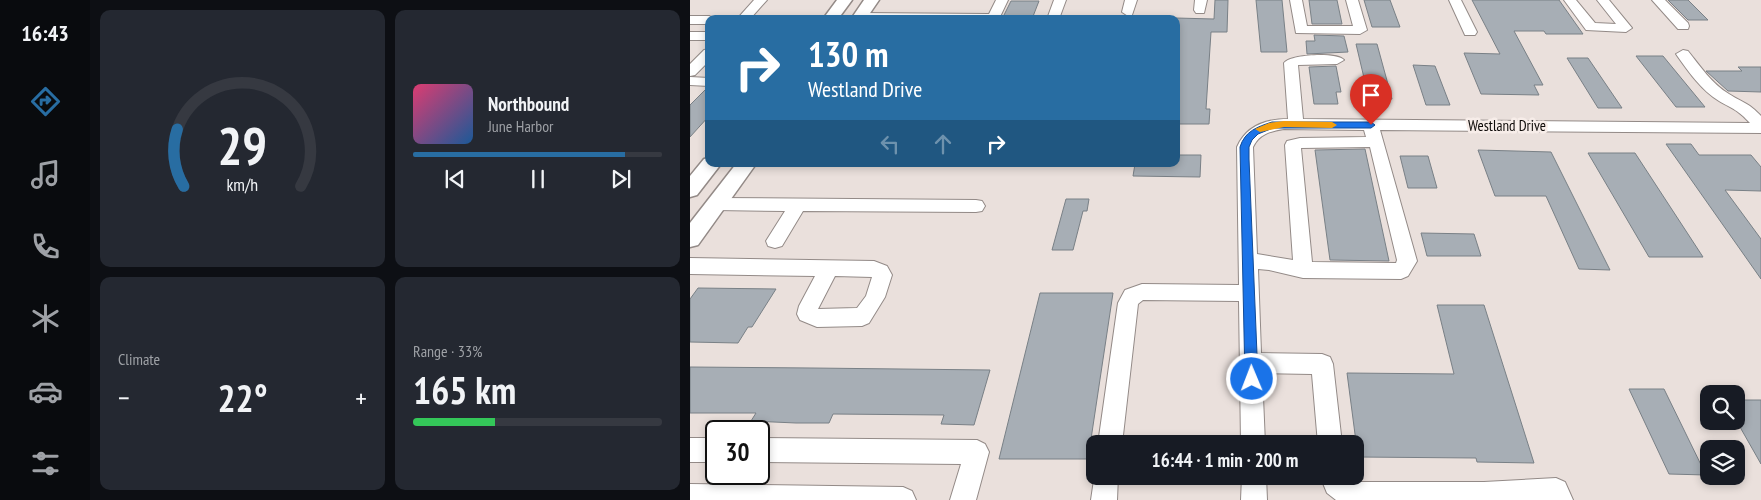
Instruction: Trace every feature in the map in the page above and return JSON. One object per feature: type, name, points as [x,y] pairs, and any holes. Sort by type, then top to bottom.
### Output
[{"type":"main road","points":[[833,15],[845,0]]},
{"type":"main road","points":[[861,15],[872,0]]},
{"type":"main road","points":[[690,190],[709,167]]},
{"type":"main road","points":[[690,238],[744,167]]},
{"type":"street","points":[[747,15],[761,0]]},
{"type":"street","points":[[995,15],[1002,0]]},
{"type":"street","points":[[1054,15],[1060,0]]},
{"type":"street","points":[[1296,0],[1301,30],[1360,30],[1352,0]]},
{"type":"street","points":[[1455,0],[1470,32]]},
{"type":"street","points":[[1570,0],[1591,28],[1626,28],[1603,0]]},
{"type":"street","points":[[1658,0],[1683,26]]},
{"type":"street","points":[[889,15],[896,6]]},
{"type":"street","points":[[690,20],[705,20]]},
{"type":"street","points":[[690,36],[705,35]]},
{"type":"street","points":[[1683,54],[1704,81],[1723,97],[1744,107],[1761,126]]},
{"type":"street","points":[[690,72],[705,57]]},
{"type":"street","points":[[1296,124],[1291,63],[1298,60],[1337,60]]},
{"type":"street","points":[[690,81],[705,82]]},
{"type":"street","name":"Westland Drive","points":[[1248,261],[1244,147],[1254,132],[1272,125],[1296,124],[1373,134],[1761,126]]},
{"type":"street","points":[[1253,435],[1248,261],[1269,262],[1303,270],[1401,271],[1407,261],[1373,134],[1294,145],[1303,270]]},
{"type":"street","points":[[716,204],[976,206]]},
{"type":"street","points":[[775,241],[798,205]]},
{"type":"street","points":[[690,266],[829,269]]},
{"type":"street","points":[[1111,435],[1128,303],[1132,296],[1142,292],[1249,292]]},
{"type":"street","points":[[1251,363],[1322,364],[1329,435]]},
{"type":"street","points":[[690,450],[705,450]]},
{"type":"street","points":[[770,450],[977,452],[963,500]]},
{"type":"street","points":[[1104,500],[1105,485]]},
{"type":"street","points":[[1254,485],[1254,500]]},
{"type":"street","points":[[1336,485],[1347,493],[1358,495],[1484,495],[1556,491],[1560,500]]},
{"type":"street","points":[[690,497],[903,500]]},
{"type":"building","points":[[1215,0],[1228,0],[1227,32],[1211,32],[1206,109],[1210,109],[1209,124],[1180,124],[1180,18],[1214,19]]},
{"type":"building","points":[[1256,0],[1282,0],[1287,52],[1261,52]]},
{"type":"building","points":[[1309,0],[1337,0],[1342,24],[1312,24]]},
{"type":"building","points":[[1364,0],[1390,0],[1400,27],[1372,27]]},
{"type":"building","points":[[1472,0],[1559,0],[1583,34],[1546,34],[1544,31],[1514,31],[1543,85],[1534,85],[1539,95],[1481,94],[1464,53],[1500,54]]},
{"type":"building","points":[[1668,0],[1688,0],[1708,20],[1688,20]]},
{"type":"building","points":[[1011,1],[1039,1],[1034,15],[1004,15]]},
{"type":"building","points":[[1314,35],[1344,36],[1348,52],[1307,54],[1306,41],[1315,41]]},
{"type":"building","points":[[1356,44],[1377,44],[1392,99],[1369,99]]},
{"type":"building","points":[[1636,56],[1663,56],[1705,107],[1676,107]]},
{"type":"building","points":[[1567,58],[1588,58],[1622,108],[1598,108]]},
{"type":"building","points":[[1413,65],[1435,66],[1450,105],[1426,105]]},
{"type":"building","points":[[1336,66],[1341,92],[1336,92],[1338,104],[1314,104],[1309,67]]},
{"type":"building","points":[[1738,67],[1761,67],[1761,92],[1728,91],[1706,71],[1742,71]]},
{"type":"building","points":[[705,90],[705,120],[690,137],[690,105]]},
{"type":"building","points":[[1666,144],[1691,144],[1699,155],[1751,155],[1761,167],[1761,191],[1725,190],[1761,239],[1761,279]]},
{"type":"building","points":[[1365,149],[1389,261],[1330,260],[1315,150]]},
{"type":"building","points":[[1478,150],[1551,152],[1610,270],[1579,269],[1546,196],[1495,196]]},
{"type":"building","points":[[1588,153],[1635,153],[1703,257],[1649,257]]},
{"type":"building","points":[[1180,155],[1201,155],[1200,177],[1133,176],[1134,167],[1180,167]]},
{"type":"building","points":[[1400,156],[1428,156],[1437,188],[1408,188]]},
{"type":"building","points":[[1066,199],[1089,199],[1087,211],[1083,211],[1073,250],[1052,250]]},
{"type":"building","points":[[1421,233],[1474,234],[1481,256],[1427,256]]},
{"type":"building","points":[[698,288],[776,289],[752,327],[748,327],[738,343],[690,342],[690,299]]},
{"type":"building","points":[[1040,293],[1113,293],[1092,435],[1086,435],[1086,459],[999,459]]},
{"type":"building","points":[[1437,305],[1484,305],[1534,463],[1477,462],[1476,458],[1364,457],[1364,435],[1355,435],[1347,373],[1454,374]]},
{"type":"building","points":[[690,367],[990,370],[974,425],[941,424],[944,415],[833,414],[829,423],[796,423],[752,420],[756,413],[690,413]]},
{"type":"building","points":[[1629,389],[1664,389],[1700,463],[1700,475],[1669,474]]},
{"type":"building","points":[[1745,400],[1761,400],[1761,464],[1742,430],[1745,430]]},
{"type":"slow traffic","points":[[1260,129],[1284,124],[1332,125]]},
{"type":"route","points":[[1252,379],[1244,147],[1254,132],[1272,125],[1371,125]]}]
